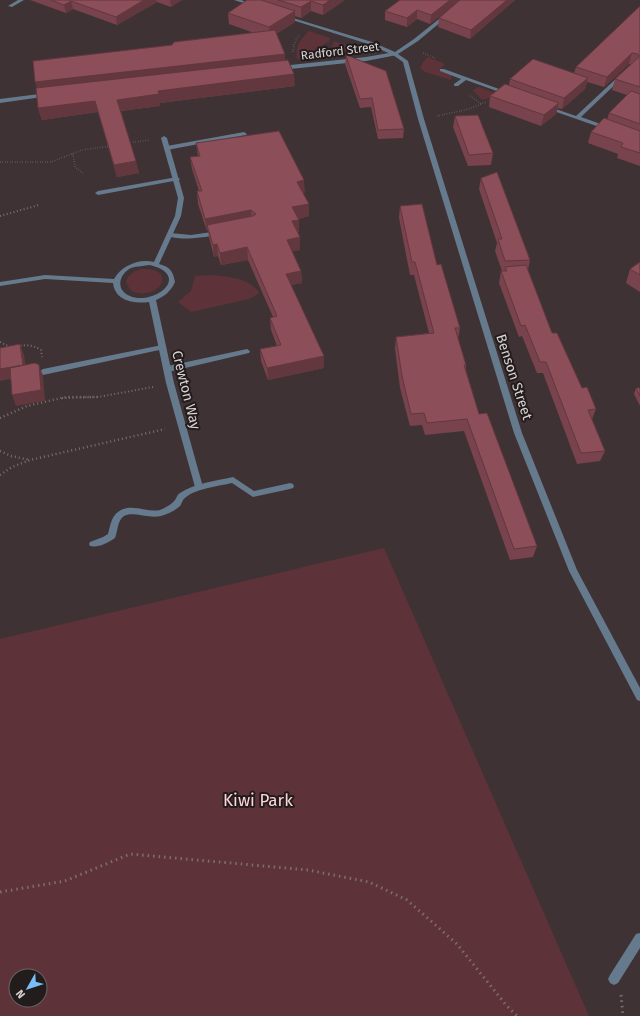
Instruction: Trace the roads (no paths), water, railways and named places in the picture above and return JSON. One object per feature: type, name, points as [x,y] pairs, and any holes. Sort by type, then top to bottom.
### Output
[{"type":"street","points":[[10,6],[22,0]]},
{"type":"street","points":[[236,0],[260,8]]},
{"type":"street","points":[[281,14],[370,43],[395,54],[408,46],[453,10]]},
{"type":"street","name":"Radford Street","points":[[279,69],[395,54]]},
{"type":"street","name":"Benson Street","points":[[395,54],[405,61],[408,67],[421,119],[518,433],[573,571],[640,697]]},
{"type":"street","points":[[442,70],[509,94]]},
{"type":"street","points":[[577,118],[626,71]]},
{"type":"street","points":[[456,85],[465,78]]},
{"type":"street","points":[[0,101],[50,95]]},
{"type":"street","points":[[543,106],[612,130]]},
{"type":"street","points":[[167,148],[244,134]]},
{"type":"street","points":[[156,264],[178,216],[182,198],[164,138]]},
{"type":"street","points":[[98,193],[177,179]]},
{"type":"street","points":[[170,235],[191,237],[228,231]]},
{"type":"street","points":[[142,264],[156,264],[167,269],[172,275],[173,281],[166,293],[152,299],[138,301],[122,295],[116,288],[116,281],[123,271],[129,267],[142,264]]},
{"type":"street","points":[[0,284],[45,276],[116,281]]},
{"type":"street","name":"Crewton Way","points":[[152,299],[170,384],[199,487]]},
{"type":"street","points":[[43,372],[162,347]]},
{"type":"street","points":[[168,369],[247,351]]},
{"type":"street","points":[[93,544],[106,540],[112,536],[116,520],[121,514],[131,510],[148,514],[168,510],[178,503],[181,496],[199,487],[233,480],[253,494],[290,486]]},
{"type":"street","points":[[614,979],[640,938]]},
{"type":"park label","name":"Kiwi Park","points":[[258,800]]}]
